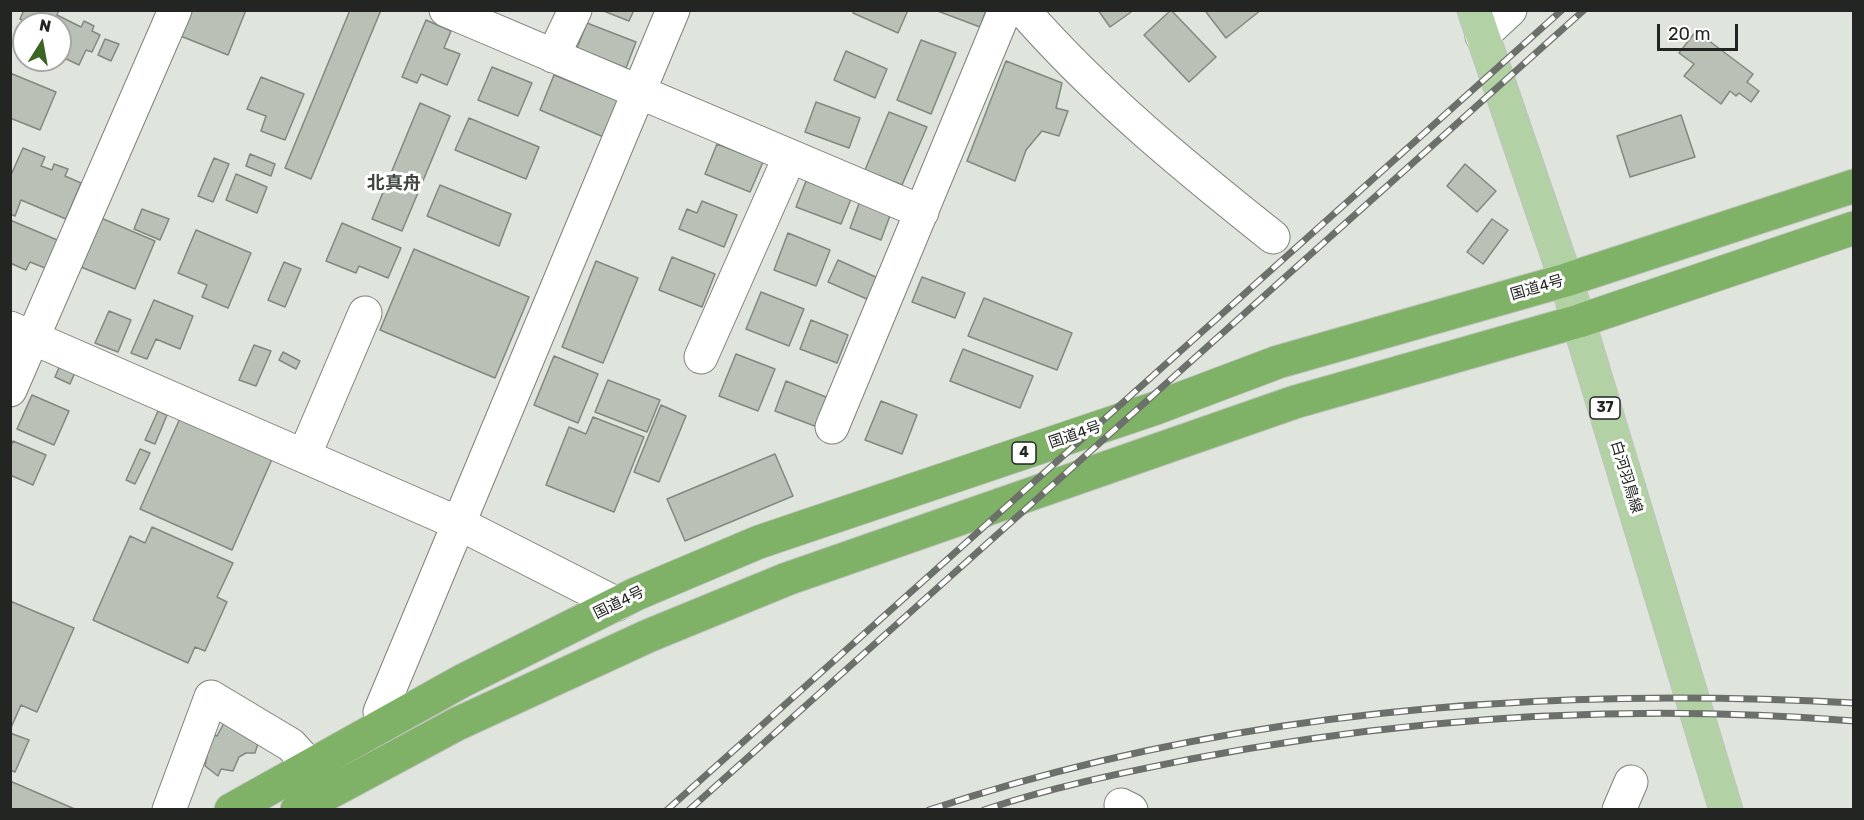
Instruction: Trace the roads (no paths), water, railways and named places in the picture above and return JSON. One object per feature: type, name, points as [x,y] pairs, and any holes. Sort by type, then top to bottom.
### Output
[{"type":"highway","name":"国道4号","points":[[231,810],[462,681],[617,604],[759,542],[1156,408],[1278,362],[1566,280],[1854,186]]},
{"type":"highway","points":[[297,810],[457,724],[648,636],[787,579],[1296,402],[1579,321],[1854,228]]},
{"type":"main road","name":"白河羽鳥線","points":[[1478,23],[1579,321],[1726,810]]},
{"type":"street","points":[[10,390],[22,333],[175,10]]},
{"type":"street","points":[[446,10],[922,212]]},
{"type":"street","points":[[553,56],[575,10]]},
{"type":"street","points":[[383,724],[380,712],[673,10]]},
{"type":"street","points":[[832,427],[1005,10]]},
{"type":"street","points":[[1023,10],[1042,32],[1162,148],[1273,237]]},
{"type":"street","points":[[1478,23],[1510,10]]},
{"type":"street","points":[[701,357],[790,156]]},
{"type":"street","points":[[304,456],[365,313]]},
{"type":"street","points":[[22,333],[460,525],[617,604]]},
{"type":"street","points":[[169,810],[211,697],[291,745],[309,766]]},
{"type":"railway","points":[[667,810],[1562,10]]},
{"type":"railway","points":[[689,810],[1584,10]]},
{"type":"railway","points":[[929,810],[1041,776],[1155,749],[1270,728],[1386,713],[1503,703],[1621,699],[1738,699],[1854,703]]},
{"type":"railway","points":[[984,810],[1061,787],[1191,759],[1355,733],[1438,724],[1604,714],[1688,713],[1854,721]]},
{"type":"district","name":"北真舟","points":[[394,184]]}]
